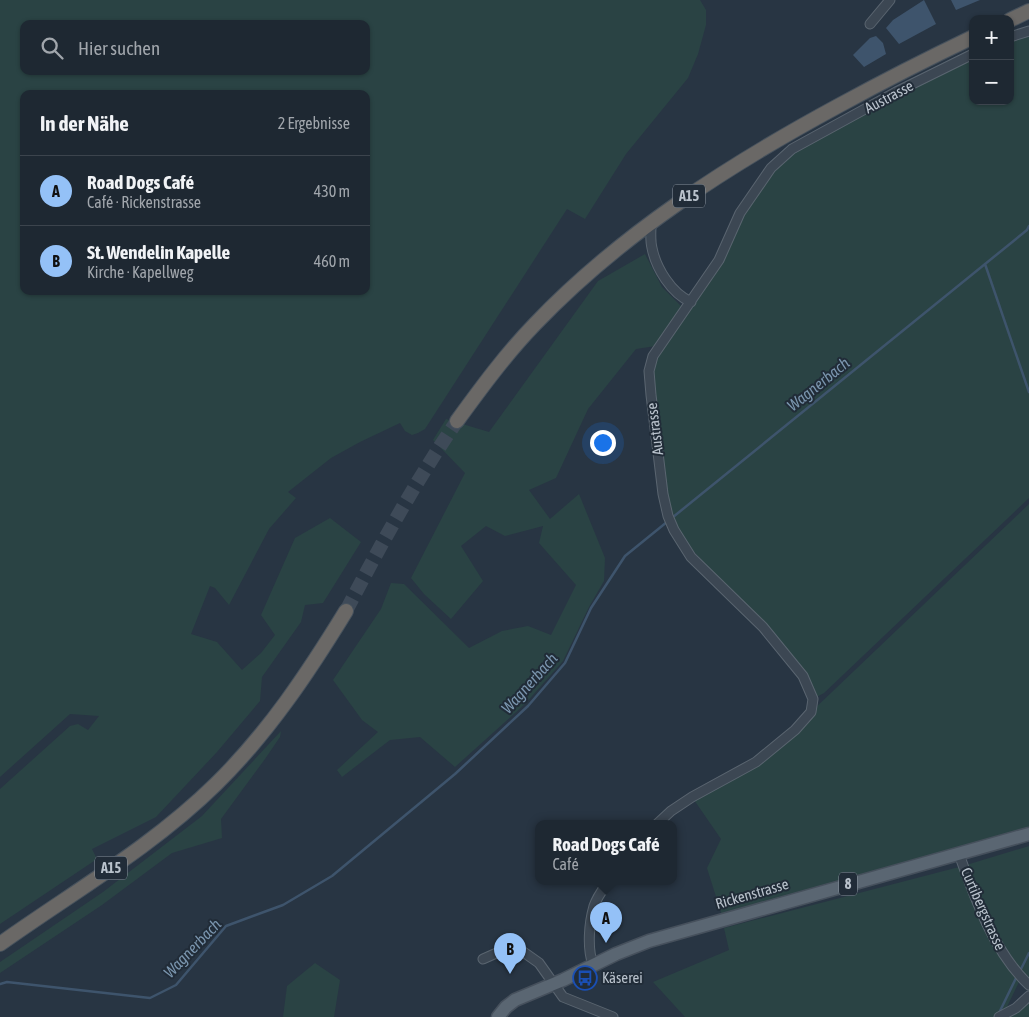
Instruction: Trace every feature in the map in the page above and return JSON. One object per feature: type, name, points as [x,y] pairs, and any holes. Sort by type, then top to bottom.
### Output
[{"type":"highway","points":[[1014,18],[1029,11]]},
{"type":"highway","name":"A15","points":[[456,421],[491,375],[535,324],[596,267],[651,224],[689,196],[774,142],[908,69],[969,39]]},
{"type":"highway","name":"A15","points":[[0,944],[131,855],[216,784],[243,755],[298,686],[346,611]]},
{"type":"main road","name":"Rickenstrasse","points":[[498,1017],[515,1000],[649,941],[1029,834]]},
{"type":"street","points":[[870,24],[890,0]]},
{"type":"street","points":[[1014,36],[1029,31]]},
{"type":"street","name":"Austrasse","points":[[661,820],[671,810],[692,796],[756,762],[795,730],[811,712],[813,700],[804,676],[763,627],[691,558],[674,530],[668,516],[663,494],[649,371],[654,356],[719,260],[740,213],[754,190],[771,168],[792,149],[896,92],[969,56]]},
{"type":"street","points":[[651,224],[652,246],[660,270],[673,288],[691,302]]},
{"type":"street","name":"Curtibergstrasse","points":[[959,854],[1000,950],[1022,978]]},
{"type":"street","points":[[593,965],[590,956],[590,929],[594,905],[606,885]]},
{"type":"street","points":[[483,959],[501,951],[522,952],[539,963],[563,998],[614,1017]]},
{"type":"street","points":[[1002,1016],[1016,1008],[1029,996]]},
{"type":"green space","points":[[0,0],[700,0],[706,10],[706,25],[698,54],[688,78],[626,154],[585,219],[567,209],[425,429],[412,435],[405,431],[400,423],[331,458],[288,492],[296,498],[269,529],[229,605],[215,588],[210,586],[191,634],[217,642],[242,670],[261,653],[275,635],[261,615],[295,538],[330,518],[361,542],[323,603],[305,605],[301,622],[262,677],[260,701],[217,752],[156,817],[92,849],[97,859],[0,924],[0,789],[70,726],[78,724],[88,730],[99,716],[70,714],[0,777]]},
{"type":"green space","points":[[1029,31],[1029,498],[824,693],[813,699],[803,676],[763,627],[674,530],[668,516],[651,395],[653,356],[719,260],[740,213],[792,149],[969,56],[969,105],[1014,105],[1014,36]]},
{"type":"green space","points":[[645,254],[662,287],[682,307],[656,346],[636,349],[588,409],[556,478],[529,490],[550,519],[579,494],[605,558],[604,581],[563,661],[525,704],[455,767],[420,737],[390,740],[342,777],[337,770],[378,732],[362,720],[333,680],[381,609],[391,583],[404,584],[469,648],[502,631],[528,626],[551,635],[576,585],[539,543],[543,526],[505,536],[486,526],[461,546],[483,581],[451,619],[424,594],[411,578],[465,473],[433,440],[446,419],[489,432],[598,281]]},
{"type":"green space","points":[[1029,504],[1029,830],[723,919],[707,868],[721,839],[692,797],[756,762]]},
{"type":"green space","points":[[281,731],[280,737],[265,759],[221,819],[222,838],[172,853],[102,905],[0,973],[0,962],[103,892],[202,816]]},
{"type":"green space","points":[[1029,846],[1029,979],[1015,972],[1019,982],[1005,1011],[995,1017],[685,1017],[653,982],[729,950],[724,928],[963,866]]},
{"type":"green space","points":[[315,963],[340,980],[334,1017],[283,1017],[287,986]]},
{"type":"green space","points":[[1029,1002],[1029,1017],[1003,1017]]},
{"type":"water","points":[[924,0],[936,24],[899,44],[886,28],[893,20]]},
{"type":"water","points":[[951,0],[980,0],[956,10]]},
{"type":"water","points":[[876,36],[883,43],[886,54],[864,67],[853,55],[870,38]]},
{"type":"waterway","name":"Wagnerbach","points":[[0,984],[7,982],[150,998],[176,985],[226,926],[283,905],[332,876],[455,774],[528,706],[565,663],[591,608],[625,556],[1027,230],[1029,226]]},
{"type":"waterway","points":[[985,264],[1029,392]]},
{"type":"waterway","points":[[1020,971],[1029,953]]},
{"type":"waterway","points":[[999,1013],[1017,976]]},
{"type":"tunnel","points":[[346,611],[398,514],[457,421]]},
{"type":"place","name":"Road Dogs Café","points":[[606,943]]},
{"type":"place","name":"St. Wendelin Kapelle","points":[[510,974]]},
{"type":"place","name":"Käserei","points":[[585,978]]}]
